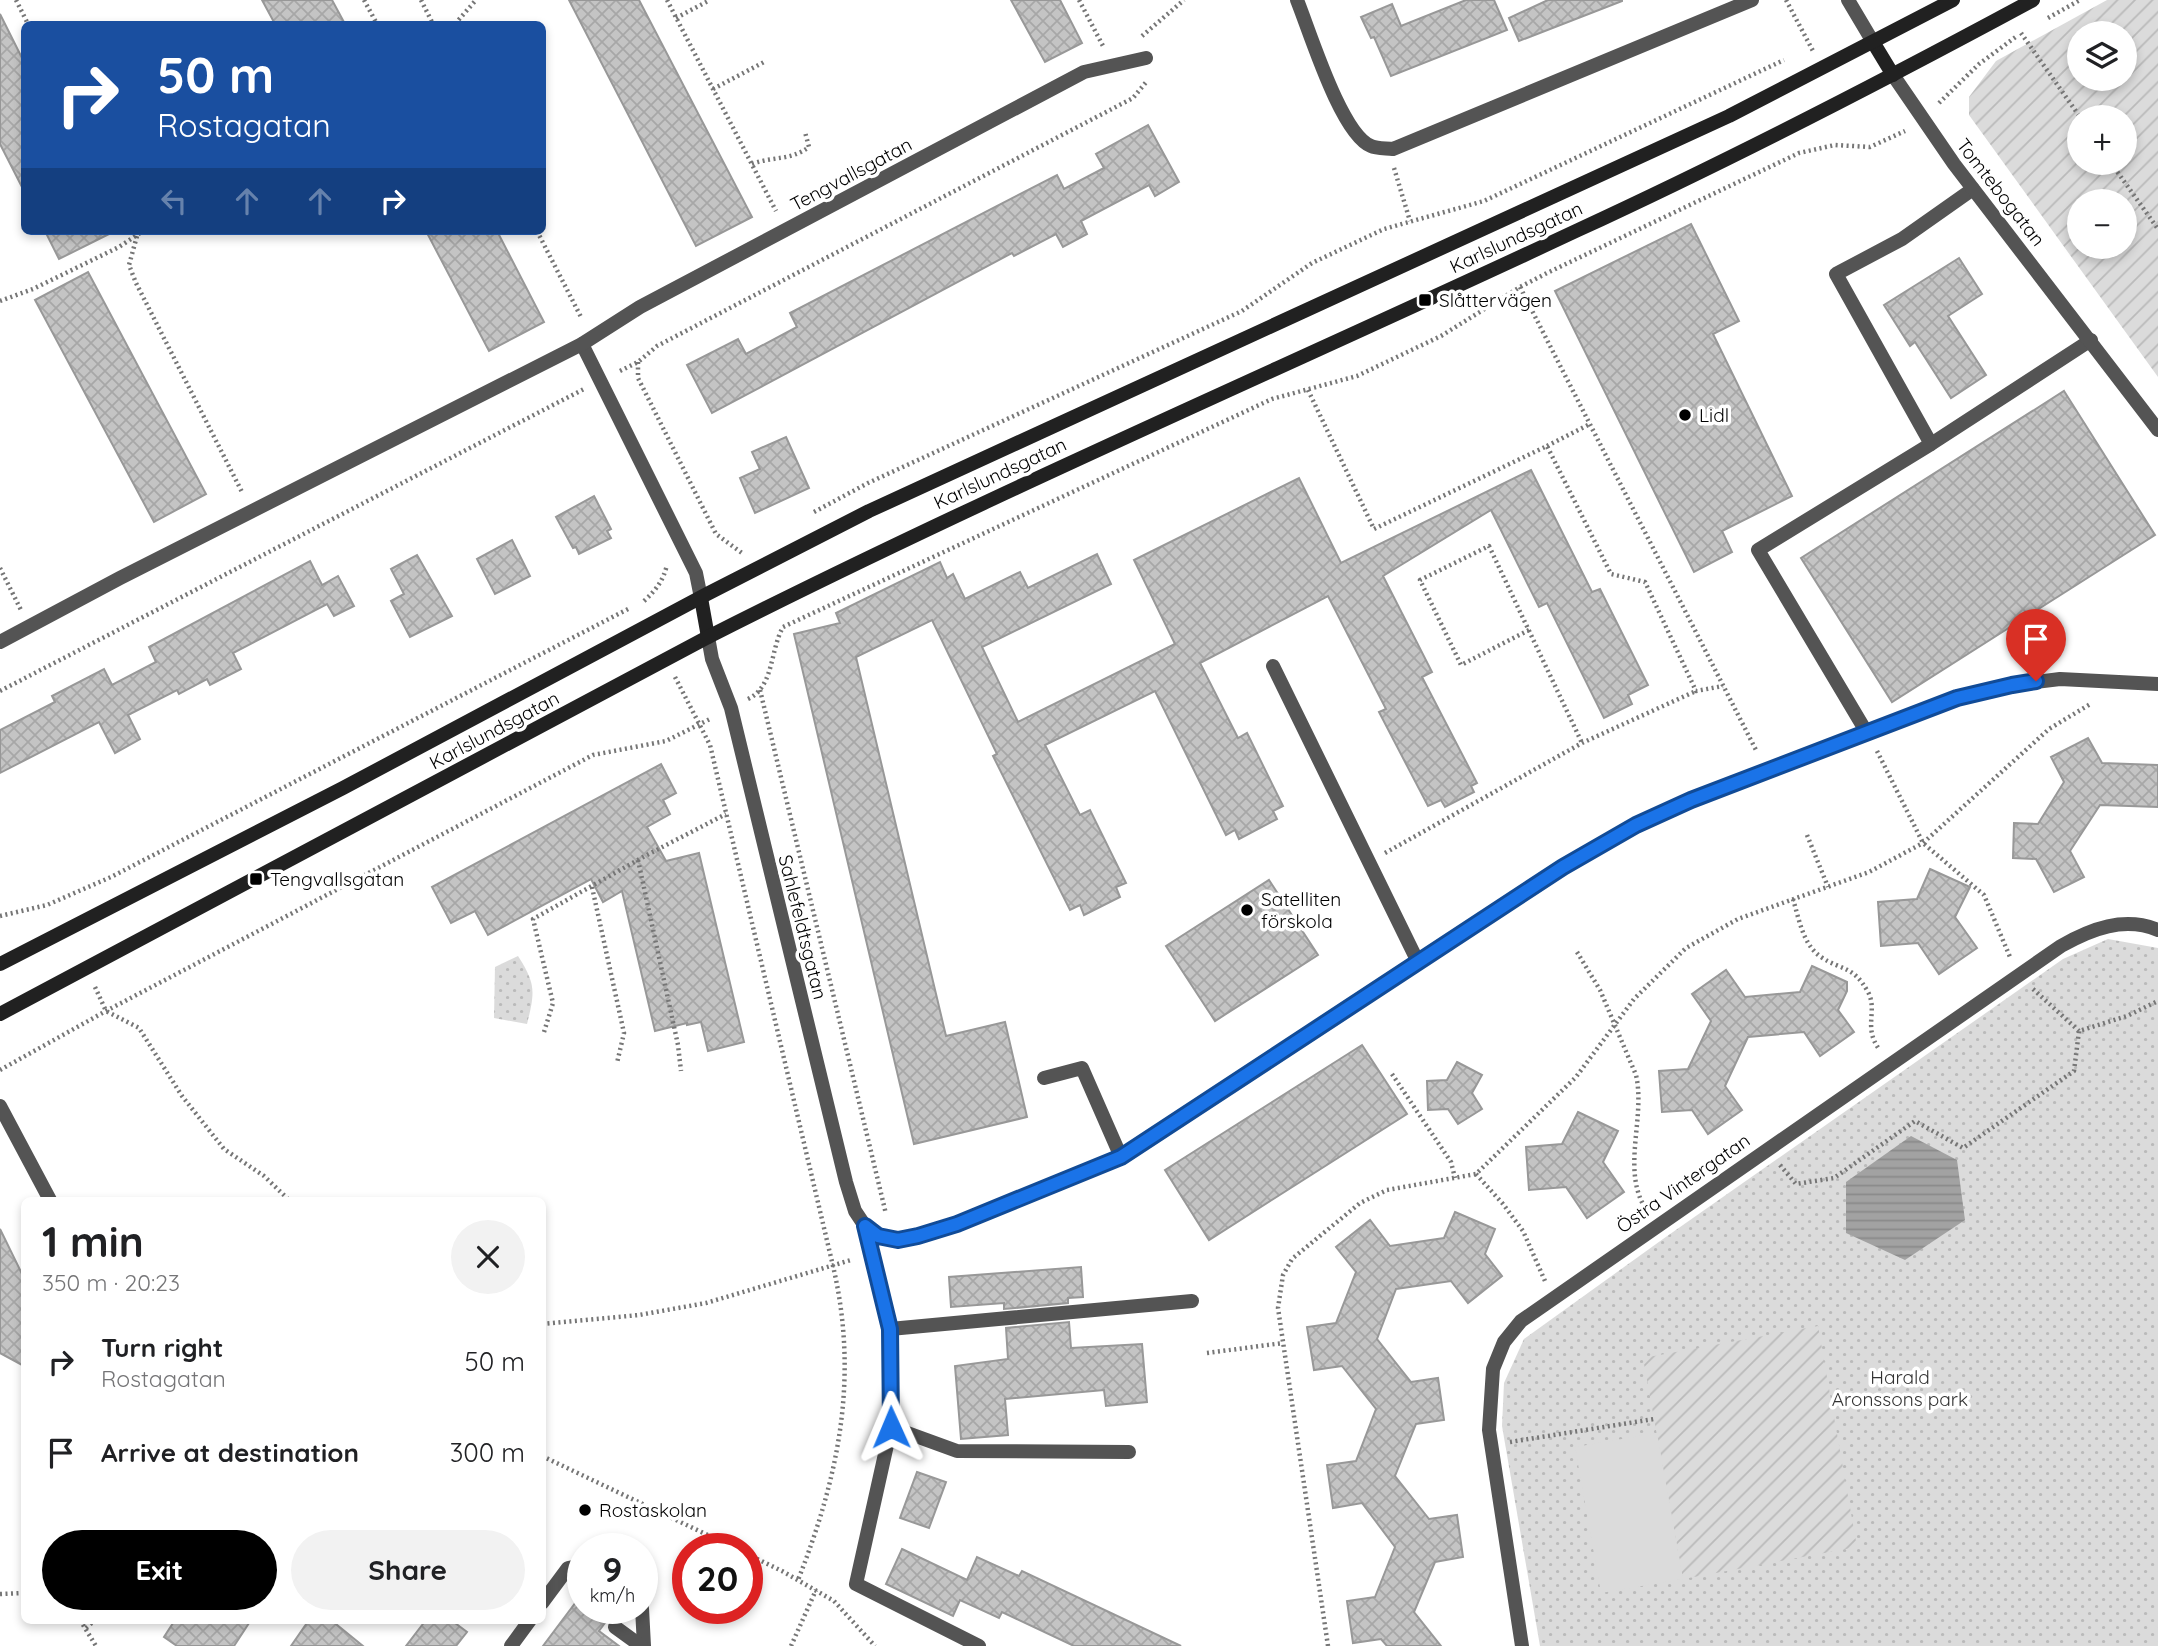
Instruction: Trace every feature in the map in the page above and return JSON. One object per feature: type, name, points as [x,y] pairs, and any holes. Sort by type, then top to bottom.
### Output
[{"type":"main road","name":"Karlslundsgatan","points":[[0,964],[354,782],[869,511],[1729,116],[1953,0]]},
{"type":"main road","name":"Karlslundsgatan","points":[[0,1014],[666,659],[849,565],[1579,230],[1894,75],[2033,0]]},
{"type":"main road","points":[[1873,42],[1894,75]]},
{"type":"main road","points":[[701,598],[708,637]]},
{"type":"street","points":[[1297,0],[1342,114],[1355,134],[1371,146],[1393,149],[1752,0]]},
{"type":"street","points":[[1848,0],[1873,42]]},
{"type":"street","name":"Tengvallsgatan","points":[[0,642],[582,344],[640,307],[1084,72],[1146,58]]},
{"type":"street","name":"Tomtebogatan","points":[[1894,75],[1973,188],[2158,430]]},
{"type":"street","points":[[1931,444],[1836,274],[1902,239],[1973,188]]},
{"type":"street","points":[[1867,733],[1758,551],[1931,444],[2091,340]]},
{"type":"street","points":[[582,344],[696,573],[701,598]]},
{"type":"street","name":"Sahlefeldtsgatan","points":[[708,637],[712,659],[731,708],[846,1182],[855,1211],[865,1226],[890,1329],[891,1427],[856,1584],[979,1646]]},
{"type":"street","points":[[1273,666],[1418,962]]},
{"type":"street","points":[[865,1226],[878,1236],[892,1239],[918,1236],[957,1224],[1121,1157],[1563,867],[1636,825],[1691,800],[1957,698],[2012,685],[2060,678],[2158,684]]},
{"type":"street","name":"Östra Vintergatan","points":[[1522,1646],[1489,1430],[1493,1368],[1504,1342],[1521,1321],[2018,975],[2085,932],[2112,925],[2145,924],[2158,930]]},
{"type":"street","points":[[1044,1077],[1082,1068],[1121,1157]]},
{"type":"street","points":[[0,1106],[48,1197]]},
{"type":"street","points":[[890,1329],[1192,1301]]},
{"type":"street","points":[[891,1427],[957,1451],[1129,1452]]},
{"type":"street","points":[[546,1598],[567,1569]]},
{"type":"street","points":[[512,1646],[527,1624]]},
{"type":"street","points":[[642,1624],[643,1646]]},
{"type":"street","points":[[615,1626],[643,1646]]},
{"type":"path","points":[[16,0],[26,21]]},
{"type":"path","points":[[365,0],[376,21]]},
{"type":"path","points":[[421,0],[432,21]]},
{"type":"path","points":[[458,21],[476,0]]},
{"type":"path","points":[[667,0],[786,230]]},
{"type":"path","points":[[676,18],[710,0]]},
{"type":"path","points":[[1079,0],[1113,65]]},
{"type":"path","points":[[1113,65],[1119,55],[1184,0]]},
{"type":"path","points":[[2045,20],[2080,0]]},
{"type":"path","points":[[1936,105],[1979,64],[2033,26]]},
{"type":"path","points":[[2021,33],[2072,105]]},
{"type":"path","points":[[1798,53],[1811,47]]},
{"type":"path","points":[[809,514],[868,484],[1242,311],[1312,263],[1384,229],[1484,201],[1503,193],[1786,59]]},
{"type":"path","points":[[713,89],[766,61]]},
{"type":"path","points":[[752,164],[797,156],[809,148],[805,132]]},
{"type":"path","points":[[0,1070],[106,1011],[593,755],[666,741],[756,695],[766,682],[776,640],[787,625],[1272,399],[1357,376],[1441,336],[1520,287],[1799,153],[1835,145],[1870,147],[1902,133]]},
{"type":"path","points":[[1393,149],[1394,168],[1410,221]]},
{"type":"path","points":[[2120,175],[2158,229]]},
{"type":"path","points":[[0,301],[33,289],[119,247],[134,235]]},
{"type":"path","points":[[136,235],[129,265],[136,283],[252,511]]},
{"type":"path","points":[[539,235],[583,323]]},
{"type":"path","points":[[1520,287],[1767,772]]},
{"type":"path","points":[[638,362],[638,378],[716,534],[752,559],[757,568]]},
{"type":"path","points":[[1308,390],[1374,530],[1590,424]]},
{"type":"path","points":[[1547,446],[1611,574],[1644,582],[1696,691]]},
{"type":"path","points":[[739,551],[750,545]]},
{"type":"path","points":[[1529,630],[1461,664],[1420,580],[1489,546],[1529,630],[1581,743]]},
{"type":"path","points":[[0,568],[30,626]]},
{"type":"path","points":[[0,916],[47,905],[111,877],[621,611],[642,604],[665,589]]},
{"type":"path","points":[[775,603],[787,625]]},
{"type":"path","points":[[666,659],[691,713],[710,745],[841,1309],[845,1366],[837,1457],[816,1533],[798,1580]]},
{"type":"path","points":[[1328,1646],[1278,1308],[1283,1275],[1292,1259],[1360,1203],[1387,1190],[1476,1174],[1576,1077],[1634,999],[1686,948],[1738,919],[1869,872],[1923,843],[2049,729],[2096,701],[2105,681]]},
{"type":"path","points":[[1369,862],[1581,743],[1696,691],[1723,685]]},
{"type":"path","points":[[760,690],[892,1239]]},
{"type":"path","points":[[1867,733],[1923,843],[1984,895],[2018,975],[2079,1031]]},
{"type":"path","points":[[544,1032],[553,1003],[533,919],[726,814]]},
{"type":"path","points":[[1807,835],[1828,887]]},
{"type":"path","points":[[638,860],[678,1045],[681,1071]]},
{"type":"path","points":[[592,887],[624,1033],[617,1063]]},
{"type":"path","points":[[1793,899],[1804,933],[1814,950],[1822,958],[1853,973],[1867,991],[1872,1006],[1871,1036],[1889,1065]]},
{"type":"path","points":[[1577,952],[1600,990],[1630,1057],[1639,1086],[1634,1171],[1636,1190],[1658,1226]]},
{"type":"path","points":[[96,988],[106,1011],[139,1028],[182,1096],[224,1149],[264,1176],[286,1197]]},
{"type":"path","points":[[2079,1031],[2127,1016],[2158,1001]]},
{"type":"path","points":[[1768,1148],[1796,1184],[1835,1178],[1915,1121],[1963,1148],[2074,1071],[2079,1031]]},
{"type":"path","points":[[1392,1074],[1451,1162],[1455,1178]]},
{"type":"path","points":[[1476,1174],[1523,1231],[1554,1296]]},
{"type":"path","points":[[546,1324],[639,1315],[706,1303],[872,1254]]},
{"type":"path","points":[[1207,1353],[1283,1343]]},
{"type":"path","points":[[1492,1446],[1654,1419]]},
{"type":"path","points":[[546,1458],[703,1533]]},
{"type":"path","points":[[763,1562],[834,1601],[875,1646]]},
{"type":"path","points":[[791,1646],[816,1590]]},
{"type":"path","points":[[0,1594],[21,1593]]},
{"type":"path","points":[[83,1624],[96,1646]]},
{"type":"path","points":[[86,1628],[90,1624]]},
{"type":"green space","points":[[2107,0],[2158,0],[2158,377],[2073,259],[2137,259],[2137,189],[2067,189],[2067,251],[1969,115],[1969,97],[1996,61],[2067,22],[2067,91],[2137,91],[2137,21],[2069,21]]},
{"type":"green space","name":"Harald Aronssons park","points":[[2108,939],[2158,948],[2158,1646],[1540,1646],[1502,1426],[1504,1383],[1524,1339],[2063,959]]},
{"type":"green space","points":[[518,956],[532,988],[527,1024],[494,1018],[495,967]]},
{"type":"green space","points":[[1818,1326],[1857,1547],[1683,1579],[1643,1358]]},
{"type":"green space","points":[[1657,1433],[1683,1579],[1601,1593],[1575,1447]]},
{"type":"shaded area","points":[[1911,1136],[1957,1160],[1965,1220],[1905,1260],[1846,1233],[1846,1182]]},
{"type":"building","points":[[262,0],[332,0],[343,21],[273,21]]},
{"type":"building","points":[[569,0],[639,0],[752,217],[696,246]]},
{"type":"building","points":[[1011,0],[1060,0],[1082,43],[1045,62]]},
{"type":"building","points":[[1466,0],[1494,0],[1507,30],[1391,76],[1374,37],[1371,38],[1361,17],[1392,4],[1401,26]]},
{"type":"building","points":[[1548,0],[1622,1],[1519,41],[1509,18]]},
{"type":"building","points":[[0,14],[21,56],[21,185],[0,144]]},
{"type":"building","points":[[1148,125],[1179,182],[1155,196],[1149,185],[1081,221],[1087,234],[1063,247],[1056,234],[1014,256],[1012,253],[712,413],[687,365],[738,339],[746,354],[797,327],[790,313],[1057,175],[1064,189],[1104,168],[1096,154]]},
{"type":"building","name":"Lidl","points":[[1691,224],[1739,321],[1713,334],[1792,496],[1722,531],[1732,552],[1694,572],[1555,291]]},
{"type":"building","points":[[47,235],[107,235],[59,259]]},
{"type":"building","points":[[428,235],[499,235],[544,322],[489,351]]},
{"type":"building","points":[[1959,258],[1982,294],[1948,316],[1986,375],[1951,398],[1915,342],[1910,346],[1884,305]]},
{"type":"building","points":[[88,272],[206,494],[154,522],[35,300]]},
{"type":"building","points":[[2064,391],[2155,535],[1892,702],[1801,558]]},
{"type":"building","points":[[786,437],[809,488],[755,513],[740,478],[760,469],[752,452]]},
{"type":"building","points":[[1531,470],[1592,592],[1600,589],[1648,685],[1628,695],[1632,704],[1604,718],[1547,603],[1539,607],[1491,510],[1383,576],[1432,672],[1422,677],[1477,783],[1471,786],[1474,792],[1445,807],[1441,800],[1428,806],[1379,712],[1386,709],[1328,596],[1200,663],[1238,738],[1247,733],[1283,806],[1273,811],[1277,819],[1239,839],[1235,830],[1226,835],[1155,691],[1045,745],[1080,815],[1090,810],[1126,883],[1116,887],[1120,897],[1084,915],[1080,905],[1070,910],[993,756],[997,754],[932,620],[856,657],[946,1036],[1005,1022],[1027,1117],[914,1144],[794,634],[840,623],[836,613],[940,562],[947,578],[953,574],[965,599],[1020,572],[1028,588],[1097,554],[1111,584],[982,647],[1018,722],[1175,644],[1134,560],[1299,478],[1341,563]]},
{"type":"building","points":[[594,496],[611,529],[607,531],[611,538],[579,554],[556,517]]},
{"type":"building","points":[[512,540],[530,576],[495,594],[477,559]]},
{"type":"building","points":[[417,555],[452,616],[410,637],[391,601],[404,594],[391,569]]},
{"type":"building","points":[[310,561],[322,585],[338,576],[354,606],[334,616],[327,604],[233,653],[241,669],[210,685],[207,679],[179,694],[177,690],[128,715],[140,739],[115,753],[99,722],[0,773],[0,730],[55,702],[52,696],[104,669],[112,685],[156,662],[149,647]]},
{"type":"building","points":[[2088,738],[2102,763],[2158,765],[2158,807],[2100,805],[2070,851],[2084,877],[2054,892],[2036,859],[2013,858],[2014,823],[2038,824],[2064,782],[2051,757]]},
{"type":"building","points":[[661,764],[676,793],[663,800],[670,814],[647,827],[666,861],[699,853],[744,1042],[708,1051],[701,1022],[655,1031],[622,891],[603,902],[591,879],[488,935],[475,911],[451,923],[432,887]]},
{"type":"building","points":[[1930,869],[1970,887],[1955,917],[1977,948],[1939,974],[1918,943],[1881,946],[1878,902],[1917,899]]},
{"type":"building","points":[[1269,880],[1318,955],[1215,1021],[1166,946]]},
{"type":"building","points":[[1812,966],[1847,982],[1847,991],[1838,1010],[1854,1032],[1820,1056],[1804,1032],[1748,1037],[1725,1086],[1742,1110],[1708,1134],[1692,1110],[1662,1112],[1659,1071],[1688,1069],[1711,1021],[1692,994],[1726,970],[1745,997],[1800,992]]},
{"type":"building","points":[[1362,1045],[1407,1114],[1209,1240],[1165,1170]]},
{"type":"building","points":[[1457,1062],[1482,1075],[1472,1093],[1482,1109],[1458,1124],[1448,1109],[1428,1110],[1427,1081],[1447,1080]]},
{"type":"building","points":[[1578,1112],[1618,1131],[1603,1162],[1624,1192],[1587,1218],[1566,1187],[1529,1190],[1526,1147],[1562,1144]]},
{"type":"building","points":[[1455,1212],[1495,1229],[1485,1254],[1502,1276],[1468,1303],[1451,1281],[1396,1289],[1377,1339],[1411,1382],[1438,1378],[1444,1420],[1416,1424],[1395,1476],[1429,1519],[1457,1515],[1463,1557],[1435,1562],[1414,1612],[1441,1646],[1387,1646],[1381,1639],[1353,1643],[1347,1601],[1375,1597],[1395,1547],[1362,1503],[1333,1508],[1327,1465],[1356,1461],[1376,1409],[1342,1366],[1314,1370],[1307,1327],[1336,1323],[1356,1272],[1336,1247],[1370,1220],[1390,1246],[1444,1238]]},
{"type":"building","points":[[0,1229],[21,1272],[21,1364],[0,1353]]},
{"type":"building","points":[[1081,1267],[1083,1297],[1068,1298],[1068,1303],[1004,1309],[1004,1303],[951,1307],[949,1277]]},
{"type":"building","points":[[1069,1322],[1071,1348],[1142,1344],[1147,1402],[1106,1406],[1104,1390],[1005,1399],[1008,1435],[961,1439],[955,1366],[1008,1359],[1006,1328]]},
{"type":"building","points":[[917,1472],[946,1482],[929,1528],[900,1518]]},
{"type":"building","points":[[902,1549],[967,1580],[977,1557],[1019,1576],[1022,1571],[1181,1646],[1074,1646],[1002,1612],[999,1618],[960,1600],[953,1616],[886,1584]]},
{"type":"building","points":[[567,1614],[567,1624],[604,1624],[599,1631],[619,1646],[543,1646]]},
{"type":"building","points":[[172,1624],[248,1624],[234,1646],[177,1646],[164,1637]]},
{"type":"building","points":[[306,1624],[336,1624],[363,1646],[291,1646]]},
{"type":"building","points":[[423,1624],[456,1624],[467,1632],[456,1646],[406,1646]]},
{"type":"place","name":"Slåttervägen","points":[[1425,300]]},
{"type":"place","name":"Lidl","points":[[1685,415]]},
{"type":"place","name":"Tengvallsgatan","points":[[256,879]]},
{"type":"place","name":"Satelliten förskola","points":[[1247,910]]},
{"type":"place","name":"Rostaskolan","points":[[585,1510]]},
{"type":"route","points":[[891,1427],[890,1329],[865,1226],[878,1236],[898,1240],[918,1236],[957,1224],[1121,1157],[1563,867],[1636,825],[1691,800],[1957,698],[2036,681]]}]
